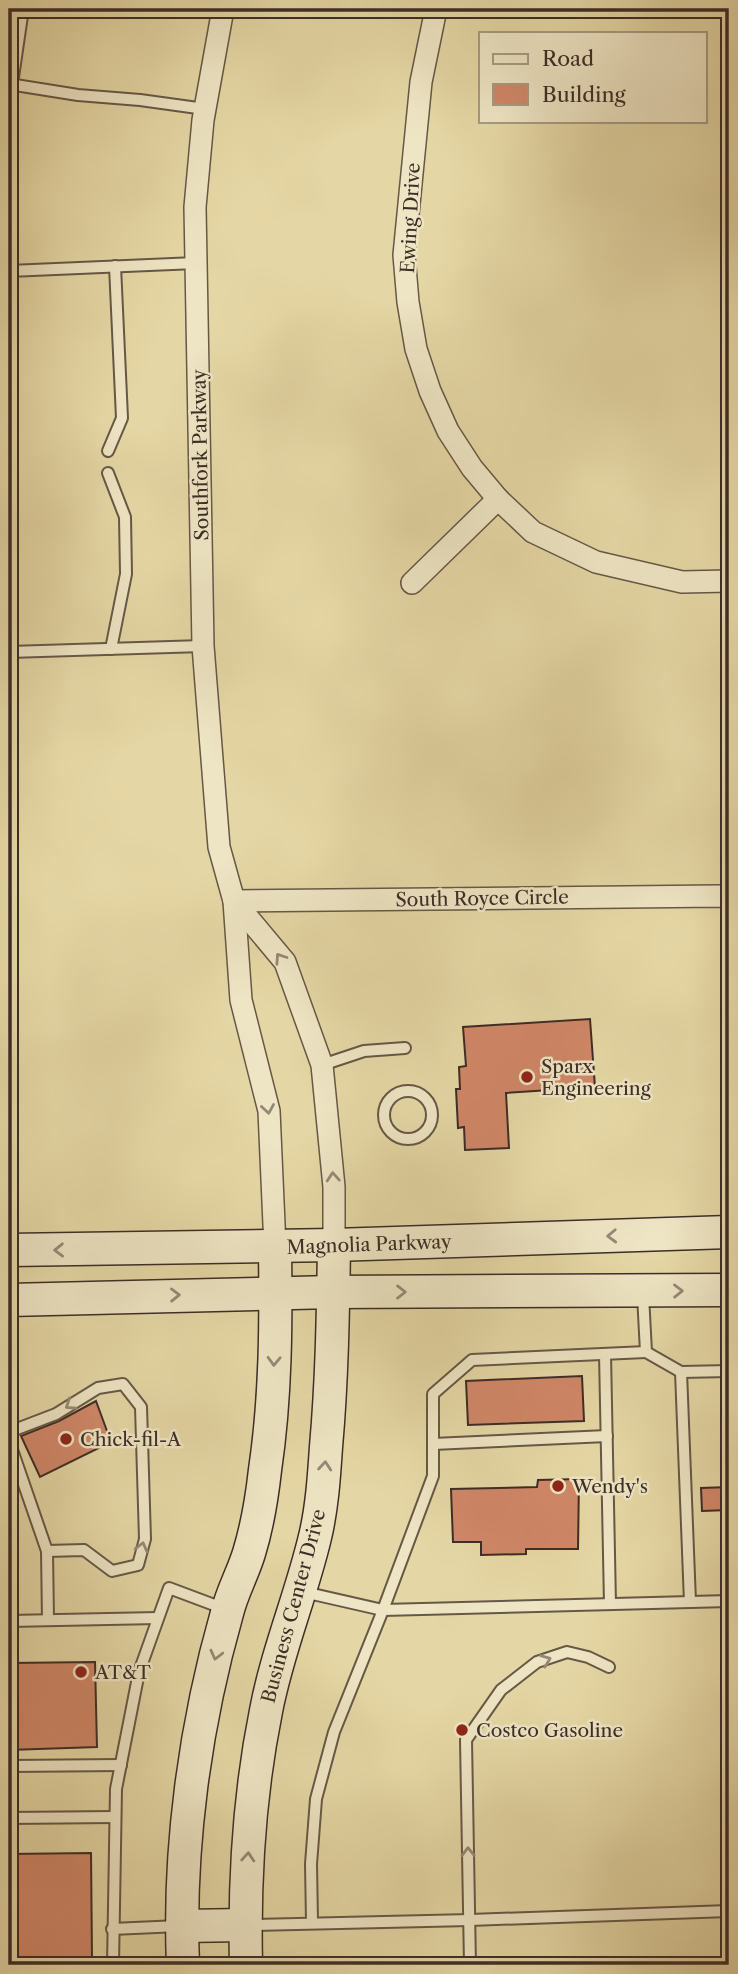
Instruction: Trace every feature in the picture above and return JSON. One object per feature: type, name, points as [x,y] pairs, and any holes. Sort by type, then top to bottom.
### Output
[{"type":"street","name":"Southfork Parkway","points":[[222,9],[205,109],[195,207],[203,646],[219,847],[234,901],[241,1000],[270,1111],[275,1247]]},
{"type":"street","name":"Ewing Drive","points":[[436,9],[421,82],[404,255],[416,349],[434,401],[448,431],[472,468],[498,499],[533,532],[596,562],[682,582],[729,581]]},
{"type":"street","points":[[412,583],[498,499]]},
{"type":"street","name":"South Royce Circle","points":[[234,901],[706,896],[729,898]]},
{"type":"street","name":"Southfork Parkway","points":[[234,901],[285,962],[322,1065],[334,1187],[334,1245]]},
{"type":"street","name":"Magnolia Parkway","points":[[9,1250],[275,1247],[729,1231]]},
{"type":"street","name":"Business Center Drive","points":[[246,1965],[247,1862],[256,1771],[266,1709],[315,1536],[324,1479],[332,1386],[334,1245]]},
{"type":"street","points":[[183,1965],[181,1926],[192,1778],[205,1702],[227,1611],[249,1553],[265,1470],[273,1383],[275,1247]]},
{"type":"street","points":[[9,1300],[333,1292],[729,1290]]},
{"type":"street","points":[[181,1926],[245,1925]]},
{"type":"lane","points":[[23,9],[10,84],[78,95],[205,109]]},
{"type":"lane","points":[[9,271],[196,263]]},
{"type":"lane","points":[[108,451],[122,418],[115,266]]},
{"type":"lane","points":[[108,473],[125,517],[126,563],[111,649]]},
{"type":"lane","points":[[9,652],[203,646]]},
{"type":"lane","points":[[322,1065],[364,1051],[405,1048]]},
{"type":"lane","points":[[415,1092],[431,1106],[432,1120],[429,1128],[416,1138],[400,1138],[393,1134],[384,1119],[387,1103],[400,1093],[415,1092]]},
{"type":"lane","points":[[643,1292],[646,1352]]},
{"type":"lane","points":[[312,1922],[311,1864],[316,1799],[334,1732],[433,1476],[433,1394],[472,1360],[646,1352],[681,1372],[729,1371]]},
{"type":"lane","points":[[605,1354],[610,1604]]},
{"type":"lane","points":[[681,1372],[690,1602]]},
{"type":"lane","points":[[9,1432],[56,1414],[98,1388],[123,1384],[141,1407],[145,1539],[138,1565],[112,1572],[84,1550],[47,1551]]},
{"type":"lane","points":[[433,1444],[607,1436]]},
{"type":"lane","points":[[9,1441],[47,1551],[48,1620]]},
{"type":"lane","points":[[113,1965],[116,1789],[139,1672],[169,1588],[227,1611]]},
{"type":"lane","points":[[299,1591],[383,1610],[729,1601]]},
{"type":"lane","points":[[9,1621],[158,1619]]},
{"type":"lane","points":[[470,1965],[466,1740],[501,1690],[537,1662],[567,1652],[588,1657],[609,1667]]},
{"type":"lane","points":[[9,1766],[121,1765]]},
{"type":"lane","points":[[9,1818],[115,1817]]},
{"type":"lane","points":[[245,1925],[729,1911]]},
{"type":"lane","points":[[112,1929],[181,1926]]},
{"type":"building","name":"Sparx Engineering","points":[[590,1019],[595,1087],[506,1093],[509,1148],[465,1150],[464,1127],[458,1128],[456,1089],[460,1089],[459,1067],[466,1066],[463,1027]]},
{"type":"building","points":[[582,1376],[584,1421],[468,1425],[466,1381]]},
{"type":"building","name":"Chick-fil-A","points":[[96,1401],[111,1442],[40,1477],[21,1436],[59,1421]]},
{"type":"building","points":[[579,1479],[578,1549],[526,1549],[526,1554],[481,1555],[481,1542],[453,1542],[451,1489],[537,1487],[538,1480]]},
{"type":"building","points":[[729,1487],[729,1510],[702,1511],[701,1488]]},
{"type":"building","points":[[95,1662],[97,1747],[9,1750],[9,1663]]},
{"type":"building","points":[[91,1853],[92,1958],[9,1959],[9,1854]]},
{"type":"place","name":"Sparx Engineering","points":[[527,1077]]},
{"type":"place","name":"Chick-fil-A","points":[[66,1439]]},
{"type":"place","name":"Wendy's","points":[[558,1486]]},
{"type":"place","name":"AT&T","points":[[81,1672]]},
{"type":"place","name":"Costco Gasoline","points":[[462,1730]]}]
